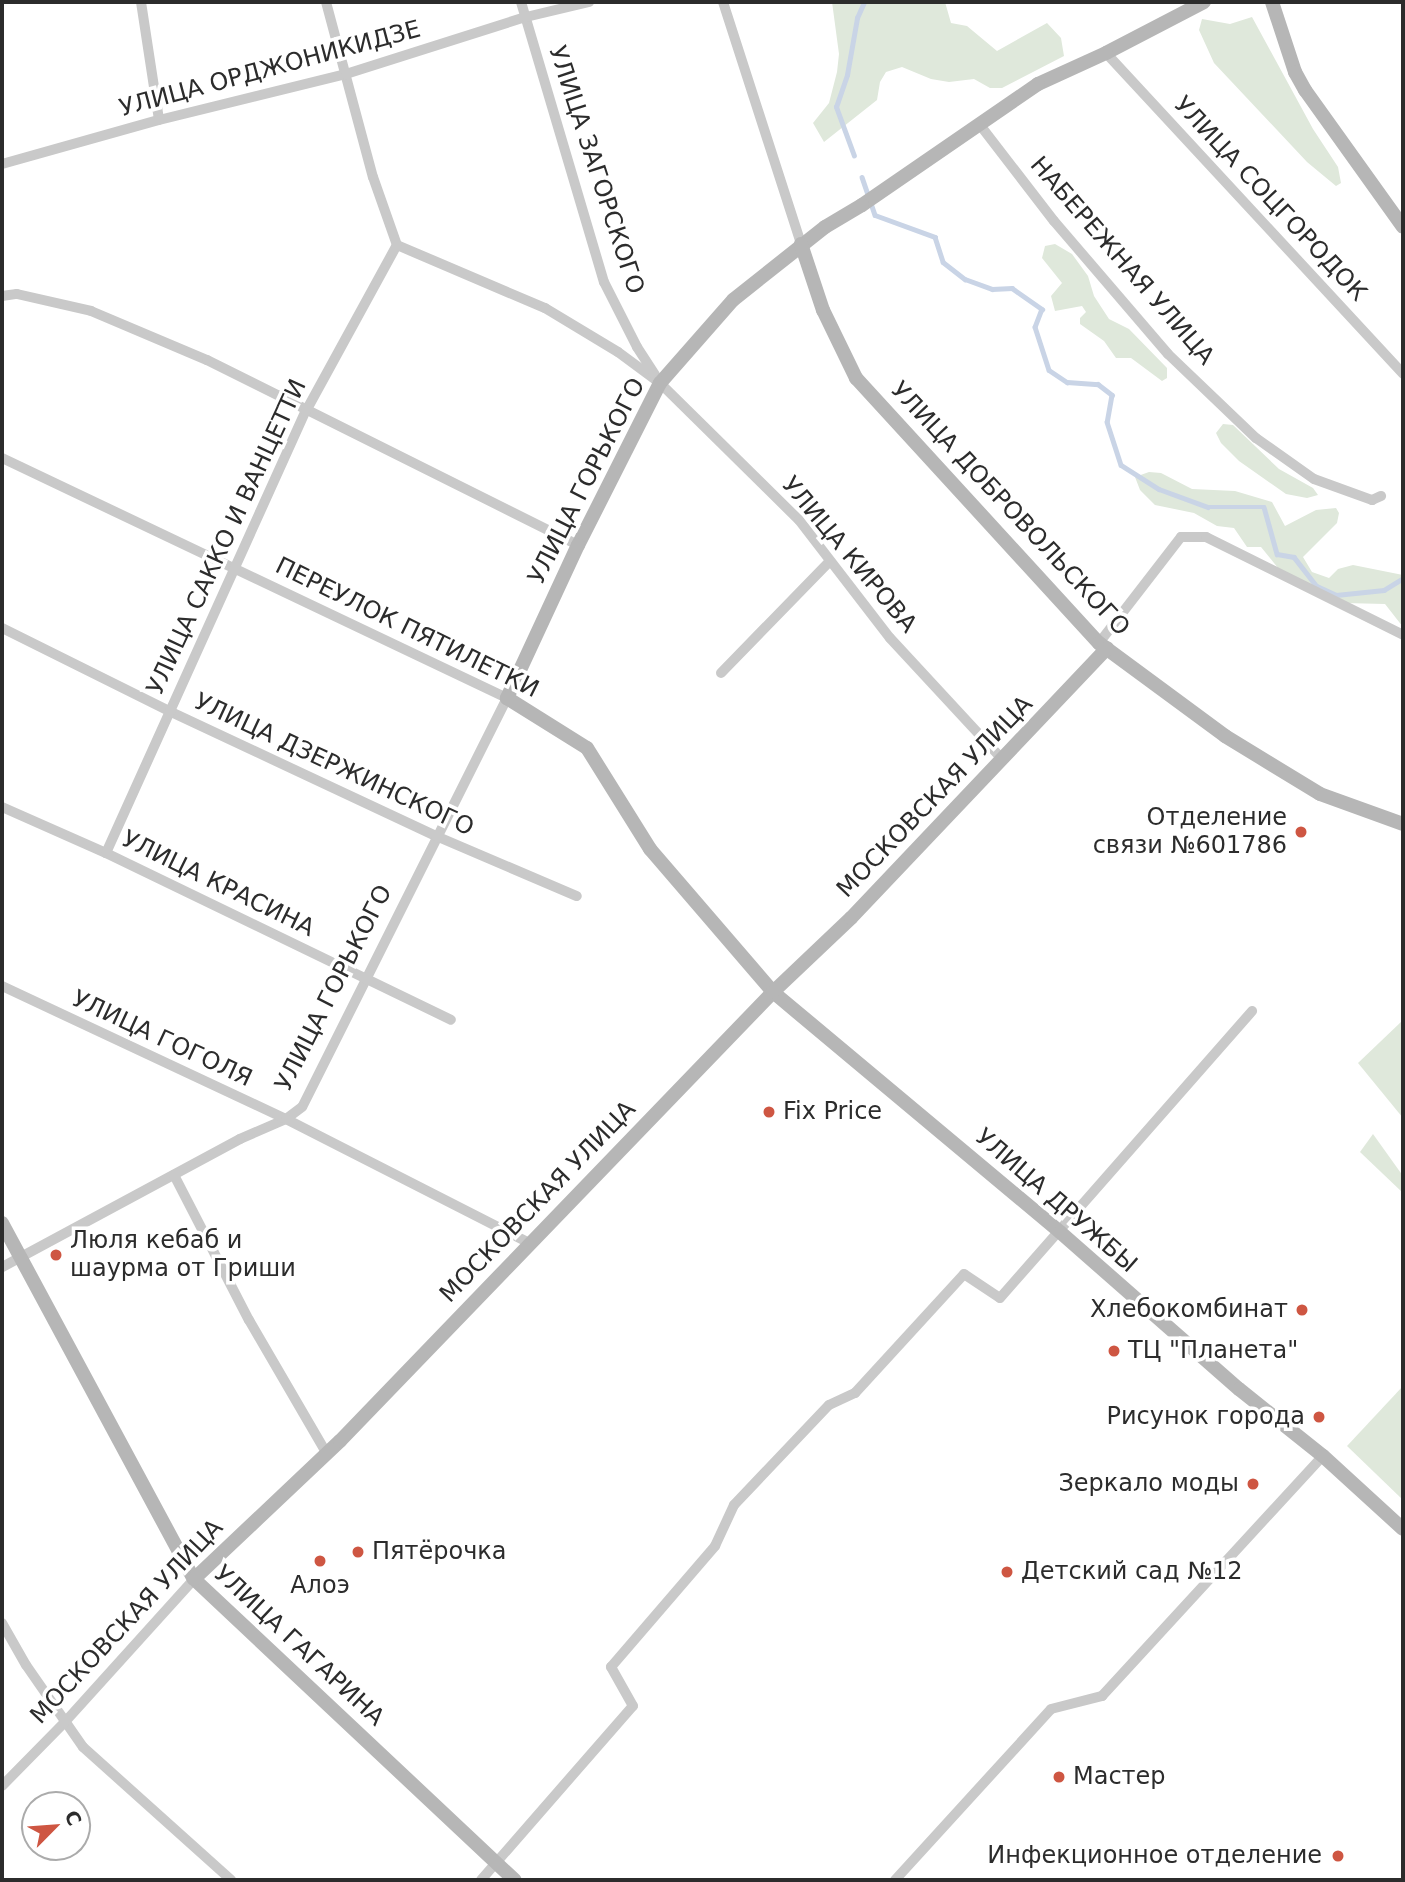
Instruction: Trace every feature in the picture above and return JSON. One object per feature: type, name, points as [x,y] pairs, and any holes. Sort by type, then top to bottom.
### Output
[{"type":"street","points":[[141,2],[159,120]]},
{"type":"street","points":[[326,2],[373,177],[397,245],[545,308],[618,352],[660,383]]},
{"type":"street","name":"УЛИЦА ЗАГОРСКОГО","points":[[522,2],[604,282],[637,347],[660,383]]},
{"type":"street","name":"УЛИЦА ОРДЖОНИКИДЗЕ","points":[[2,164],[159,120],[346,74],[526,17],[589,2]]},
{"type":"street","points":[[723,2],[801,244]]},
{"type":"street","name":"УЛИЦА ГОРЬКОГО","points":[[286,1119],[302,1107],[507,698],[578,545],[660,383],[733,300],[801,244],[1038,84],[1106,54],[1204,2]]},
{"type":"street","points":[[1272,2],[1295,72],[1305,90],[1402,224]]},
{"type":"street","name":"УЛИЦА СОЦГОРОДОК","points":[[1106,54],[1403,374]]},
{"type":"street","name":"НАБЕРЕЖНАЯ УЛИЦА","points":[[980,125],[1057,225],[1168,354],[1256,438],[1314,479],[1372,500],[1381,496]]},
{"type":"street","name":"УЛИЦА ДОБРОВОЛЬСКОГО","points":[[801,244],[822,310],[856,378],[1103,646],[1225,736],[1320,794],[1403,824]]},
{"type":"street","name":"УЛИЦА САККО И ВАНЦЕТТИ","points":[[106,853],[306,411],[397,245]]},
{"type":"street","points":[[2,296],[17,294],[91,311],[207,360],[578,545]]},
{"type":"street","name":"УЛИЦА КИРОВА","points":[[660,383],[799,520],[890,638],[1002,758]]},
{"type":"street","name":"ПЕРЕУЛОК ПЯТИЛЕТКИ","points":[[2,458],[507,698],[587,748],[650,849],[774,992]]},
{"type":"street","points":[[1103,646],[1181,537],[1206,537],[1403,635]]},
{"type":"street","points":[[721,673],[830,561]]},
{"type":"street","name":"УЛИЦА ДЗЕРЖИНСКОГО","points":[[2,628],[169,711],[436,836],[577,896]]},
{"type":"street","name":"МОСКОВСКАЯ УЛИЦА","points":[[2,1786],[64,1723],[194,1579],[327,1454],[774,992],[851,918],[1103,646]]},
{"type":"street","name":"УЛИЦА КРАСИНА","points":[[2,807],[106,853],[451,1020]]},
{"type":"street","name":"УЛИЦА ГОГОЛЯ","points":[[2,986],[286,1119],[529,1243]]},
{"type":"street","name":"УЛИЦА ДРУЖБЫ","points":[[774,992],[1059,1232],[1239,1389],[1323,1456],[1403,1529]]},
{"type":"street","points":[[481,1880],[633,1706],[611,1667],[716,1546],[734,1505],[829,1405],[855,1393],[964,1274],[1000,1298],[1252,1011]]},
{"type":"street","points":[[2,1267],[240,1139],[286,1119]]},
{"type":"street","points":[[174,1175],[249,1320],[327,1454]]},
{"type":"street","name":"УЛИЦА ГАГАРИНА","points":[[2,1223],[194,1579],[515,1880]]},
{"type":"street","points":[[895,1880],[1051,1709],[1102,1696],[1323,1456]]},
{"type":"street","points":[[2,1623],[64,1723],[83,1747],[231,1880]]},
{"type":"shaded area","points":[[832,2],[945,2],[951,23],[967,26],[997,51],[1047,23],[1061,38],[1064,56],[1002,88],[990,88],[974,79],[949,82],[931,79],[902,67],[886,72],[880,82],[877,100],[824,142],[813,123],[829,103],[837,72],[839,54]]},
{"type":"shaded area","points":[[1252,17],[1313,129],[1338,167],[1341,183],[1336,186],[1307,162],[1214,63],[1199,30],[1202,19],[1230,24]]},
{"type":"shaded area","points":[[1055,244],[1072,254],[1088,276],[1094,296],[1109,319],[1129,329],[1167,368],[1167,378],[1162,381],[1131,358],[1116,358],[1104,341],[1080,324],[1080,318],[1086,312],[1082,306],[1055,311],[1051,296],[1062,283],[1042,258],[1045,246]]},
{"type":"shaded area","points":[[1223,424],[1233,425],[1279,469],[1313,488],[1318,495],[1307,498],[1286,494],[1239,461],[1221,443],[1216,433]]},
{"type":"shaded area","points":[[1149,472],[1161,473],[1192,489],[1235,491],[1272,502],[1285,526],[1316,510],[1336,508],[1339,513],[1337,523],[1303,557],[1312,572],[1329,578],[1338,569],[1353,565],[1403,575],[1403,627],[1385,604],[1344,603],[1278,568],[1261,547],[1247,547],[1234,528],[1217,526],[1194,513],[1155,505],[1140,490],[1135,477]]},
{"type":"shaded area","points":[[1403,1022],[1403,1118],[1358,1063]]},
{"type":"shaded area","points":[[1373,1134],[1403,1176],[1403,1193],[1360,1152]]},
{"type":"shaded area","points":[[1403,1386],[1403,1500],[1347,1446]]},
{"type":"waterway","points":[[854,156],[836,107],[847,75],[857,18],[864,2]]},
{"type":"waterway","points":[[862,177],[875,215],[935,237],[943,262],[965,279],[992,289],[1012,288],[1042,309],[1035,327],[1049,370],[1067,382],[1098,384],[1112,395],[1107,422],[1121,465],[1159,489],[1208,507],[1264,507],[1277,554],[1294,557],[1317,586],[1336,595],[1384,590],[1403,578]]},
{"type":"place","name":"Отделение связи №601786","points":[[1301,832]]},
{"type":"place","name":"Fix Price","points":[[769,1112]]},
{"type":"place","name":"Люля кебаб и шаурма от Гриши","points":[[56,1255]]},
{"type":"place","name":"Хлебокомбинат","points":[[1302,1310]]},
{"type":"place","name":"ТЦ \"Планета\"","points":[[1114,1351]]},
{"type":"place","name":"Рисунок города","points":[[1319,1417]]},
{"type":"place","name":"Зеркало моды","points":[[1253,1484]]},
{"type":"place","name":"Пятёрочка","points":[[358,1552]]},
{"type":"place","name":"Алоэ","points":[[320,1561]]},
{"type":"place","name":"Детский сад №12","points":[[1007,1572]]},
{"type":"place","name":"Мастер","points":[[1059,1777]]},
{"type":"place","name":"Инфекционное отделение","points":[[1338,1856]]}]
